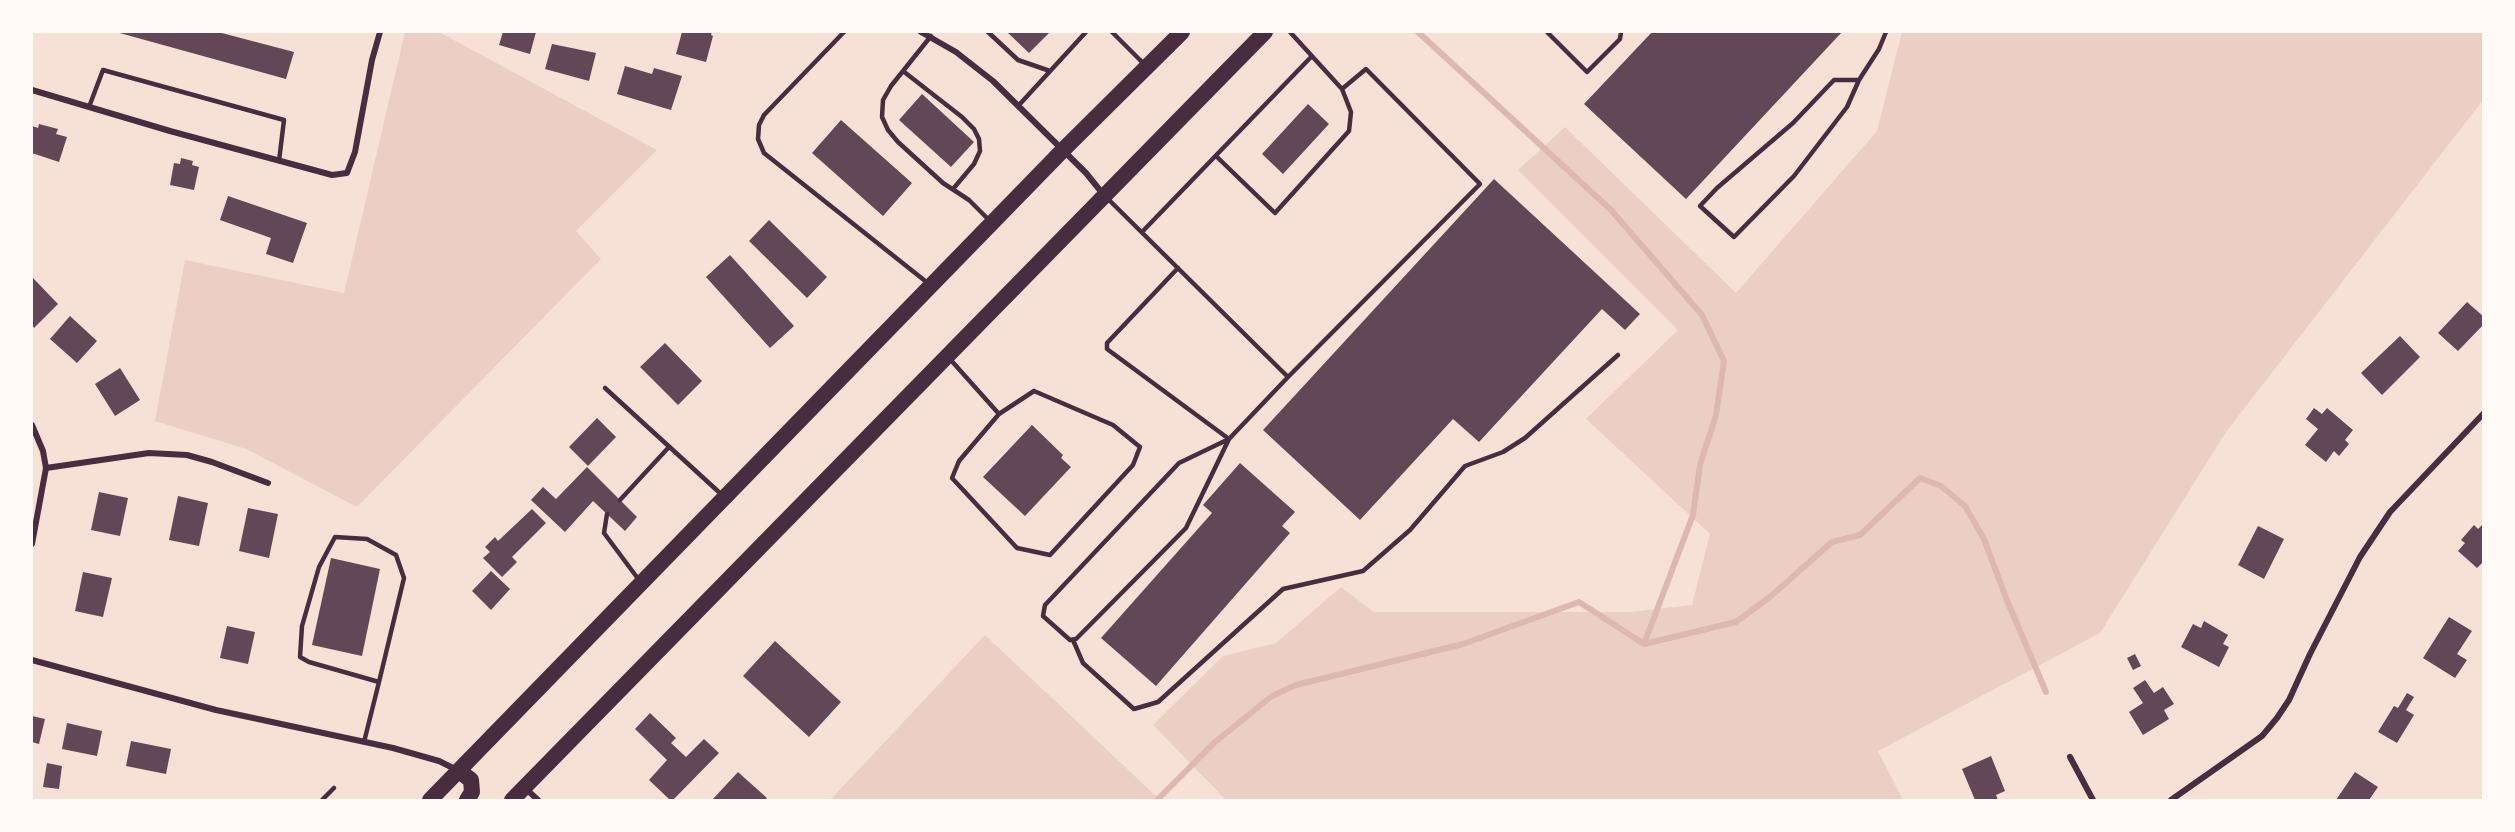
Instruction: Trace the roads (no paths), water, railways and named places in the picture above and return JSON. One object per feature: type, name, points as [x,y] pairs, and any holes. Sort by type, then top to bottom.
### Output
[{"type":"highway","points":[[430,801],[1063,150],[1182,32]]},
{"type":"highway","points":[[512,801],[1265,32]]},
{"type":"highway","points":[[459,771],[471,780],[472,792],[467,801]]},
{"type":"street","points":[[32,90],[332,175],[347,172],[354,152],[380,32]]},
{"type":"street","points":[[921,32],[932,36],[956,52],[1019,105],[1104,195]]},
{"type":"street","points":[[2171,801],[2254,742],[2277,718],[2289,700],[2360,557],[2390,512],[2484,413]]},
{"type":"street","points":[[32,425],[43,451],[46,468],[32,544]]},
{"type":"street","points":[[46,468],[158,453],[187,455],[268,483]]},
{"type":"street","points":[[32,660],[216,710],[364,742],[439,761],[459,771]]},
{"type":"street","points":[[2070,757],[2093,801]]},
{"type":"street","points":[[525,788],[538,801]]},
{"type":"lane","points":[[844,32],[764,115],[758,139],[764,153],[932,286]]},
{"type":"lane","points":[[988,32],[1018,60],[1050,71]]},
{"type":"lane","points":[[1019,105],[1086,32]]},
{"type":"lane","points":[[1113,32],[1147,67]]},
{"type":"lane","points":[[1216,156],[1274,213],[1349,131],[1351,112],[1342,89],[1290,32]]},
{"type":"lane","points":[[1547,32],[1587,72],[1620,39],[1621,32]]},
{"type":"lane","points":[[1859,80],[1833,80],[1792,123],[1717,188],[1700,206],[1734,237],[1794,176],[1847,107],[1859,80],[1879,49],[1886,32]]},
{"type":"lane","points":[[932,36],[891,86],[884,100],[882,117],[888,130],[898,141],[943,183],[969,200],[993,224]]},
{"type":"lane","points":[[1142,232],[1312,56]]},
{"type":"lane","points":[[1073,640],[1190,523],[1228,439],[1480,184],[1366,69],[1342,89]]},
{"type":"lane","points":[[89,107],[103,70],[284,120],[279,161]]},
{"type":"lane","points":[[903,71],[962,117],[974,129],[979,139],[980,151],[974,164],[953,189]]},
{"type":"lane","points":[[1104,195],[1288,377]]},
{"type":"lane","points":[[1178,268],[1107,343],[1107,349],[1228,439]]},
{"type":"lane","points":[[1073,640],[1083,663],[1134,709],[1158,702],[1283,589],[1363,571],[1410,530],[1465,466],[1503,452],[1525,438],[1618,355]]},
{"type":"lane","points":[[947,356],[999,414]]},
{"type":"lane","points":[[605,388],[725,498]]},
{"type":"lane","points":[[1034,391],[1113,425],[1140,447],[1133,465],[1050,555],[1017,548],[952,478],[958,461],[999,414],[1034,391]]},
{"type":"lane","points":[[1073,640],[1067,639],[1043,616],[1045,605],[1179,463],[1228,439]]},
{"type":"lane","points":[[620,500],[669,447]]},
{"type":"lane","points":[[607,514],[604,533],[641,584]]},
{"type":"lane","points":[[364,742],[379,682],[404,578],[396,555],[367,539],[335,537],[319,567],[302,626],[300,657],[309,662],[379,682]]},
{"type":"lane","points":[[322,801],[334,788]]},
{"type":"waterway","points":[[1418,32],[1611,210],[1702,315],[1724,361],[1716,415],[1700,465],[1693,515],[1644,644]]},
{"type":"waterway","points":[[1157,800],[1215,742],[1272,696],[1296,685],[1463,644],[1579,602],[1644,644],[1736,622],[1770,597],[1832,542],[1860,535],[1920,478],[1941,486],[1965,506],[1984,539],[2046,692]]}]
